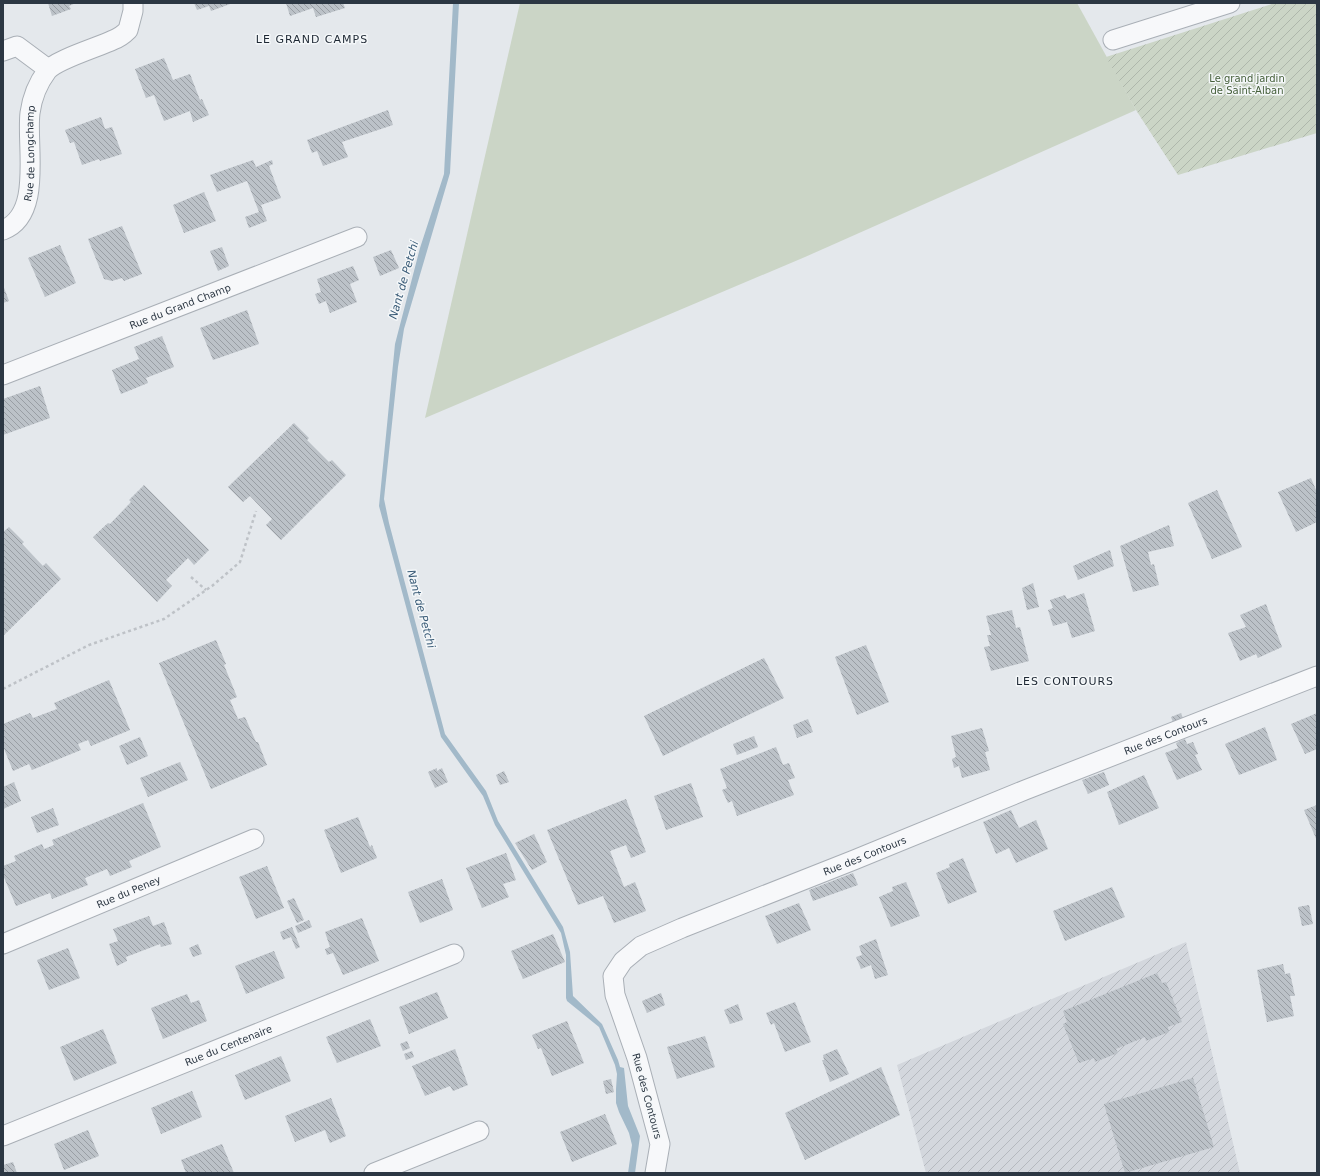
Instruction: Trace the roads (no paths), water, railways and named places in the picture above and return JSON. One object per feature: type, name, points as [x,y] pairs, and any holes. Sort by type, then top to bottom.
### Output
[{"type":"street","points":[[3,50],[16,46],[48,69],[114,40],[128,30],[134,3]]},
{"type":"street","points":[[1113,40],[1230,3]]},
{"type":"street","name":"Rue de Longchamp","points":[[3,230],[10,227],[23,214],[30,191],[30,113],[36,90],[48,69]]},
{"type":"street","name":"Rue du Grand Champ","points":[[3,375],[357,237]]},
{"type":"street","name":"Rue des Contours","points":[[655,1173],[660,1144],[637,1058],[615,995],[613,976],[622,961],[641,946],[682,928],[847,863],[1025,790],[1317,676]]},
{"type":"street","name":"Rue du Peney","points":[[3,944],[254,839]]},
{"type":"street","name":"Rue du Centenaire","points":[[3,1136],[454,954]]},
{"type":"street","points":[[374,1173],[479,1131]]},
{"type":"water","points":[[453,3],[459,3],[450,173],[404,329],[398,367],[384,499],[445,734],[486,791],[498,821],[563,927],[570,952],[573,996],[602,1024],[620,1067],[624,1068],[628,1106],[640,1136],[635,1173],[628,1173],[632,1145],[629,1133],[616,1103],[617,1074],[615,1065],[599,1027],[567,1001],[566,998],[566,955],[561,933],[495,825],[483,796],[441,737],[379,506],[395,344],[420,248],[444,174]]},
{"type":"district","name":"LE GRAND CAMPS","points":[[312,39]]},
{"type":"district","name":"LES CONTOURS","points":[[1065,681]]},
{"type":"park label","name":"Le grand jardin de Saint-Alban","points":[[1247,84]]},
{"type":"water label","name":"Nant de Petchi","points":[[404,280]]},
{"type":"water label","name":"Nant de Petchi","points":[[421,609]]}]
